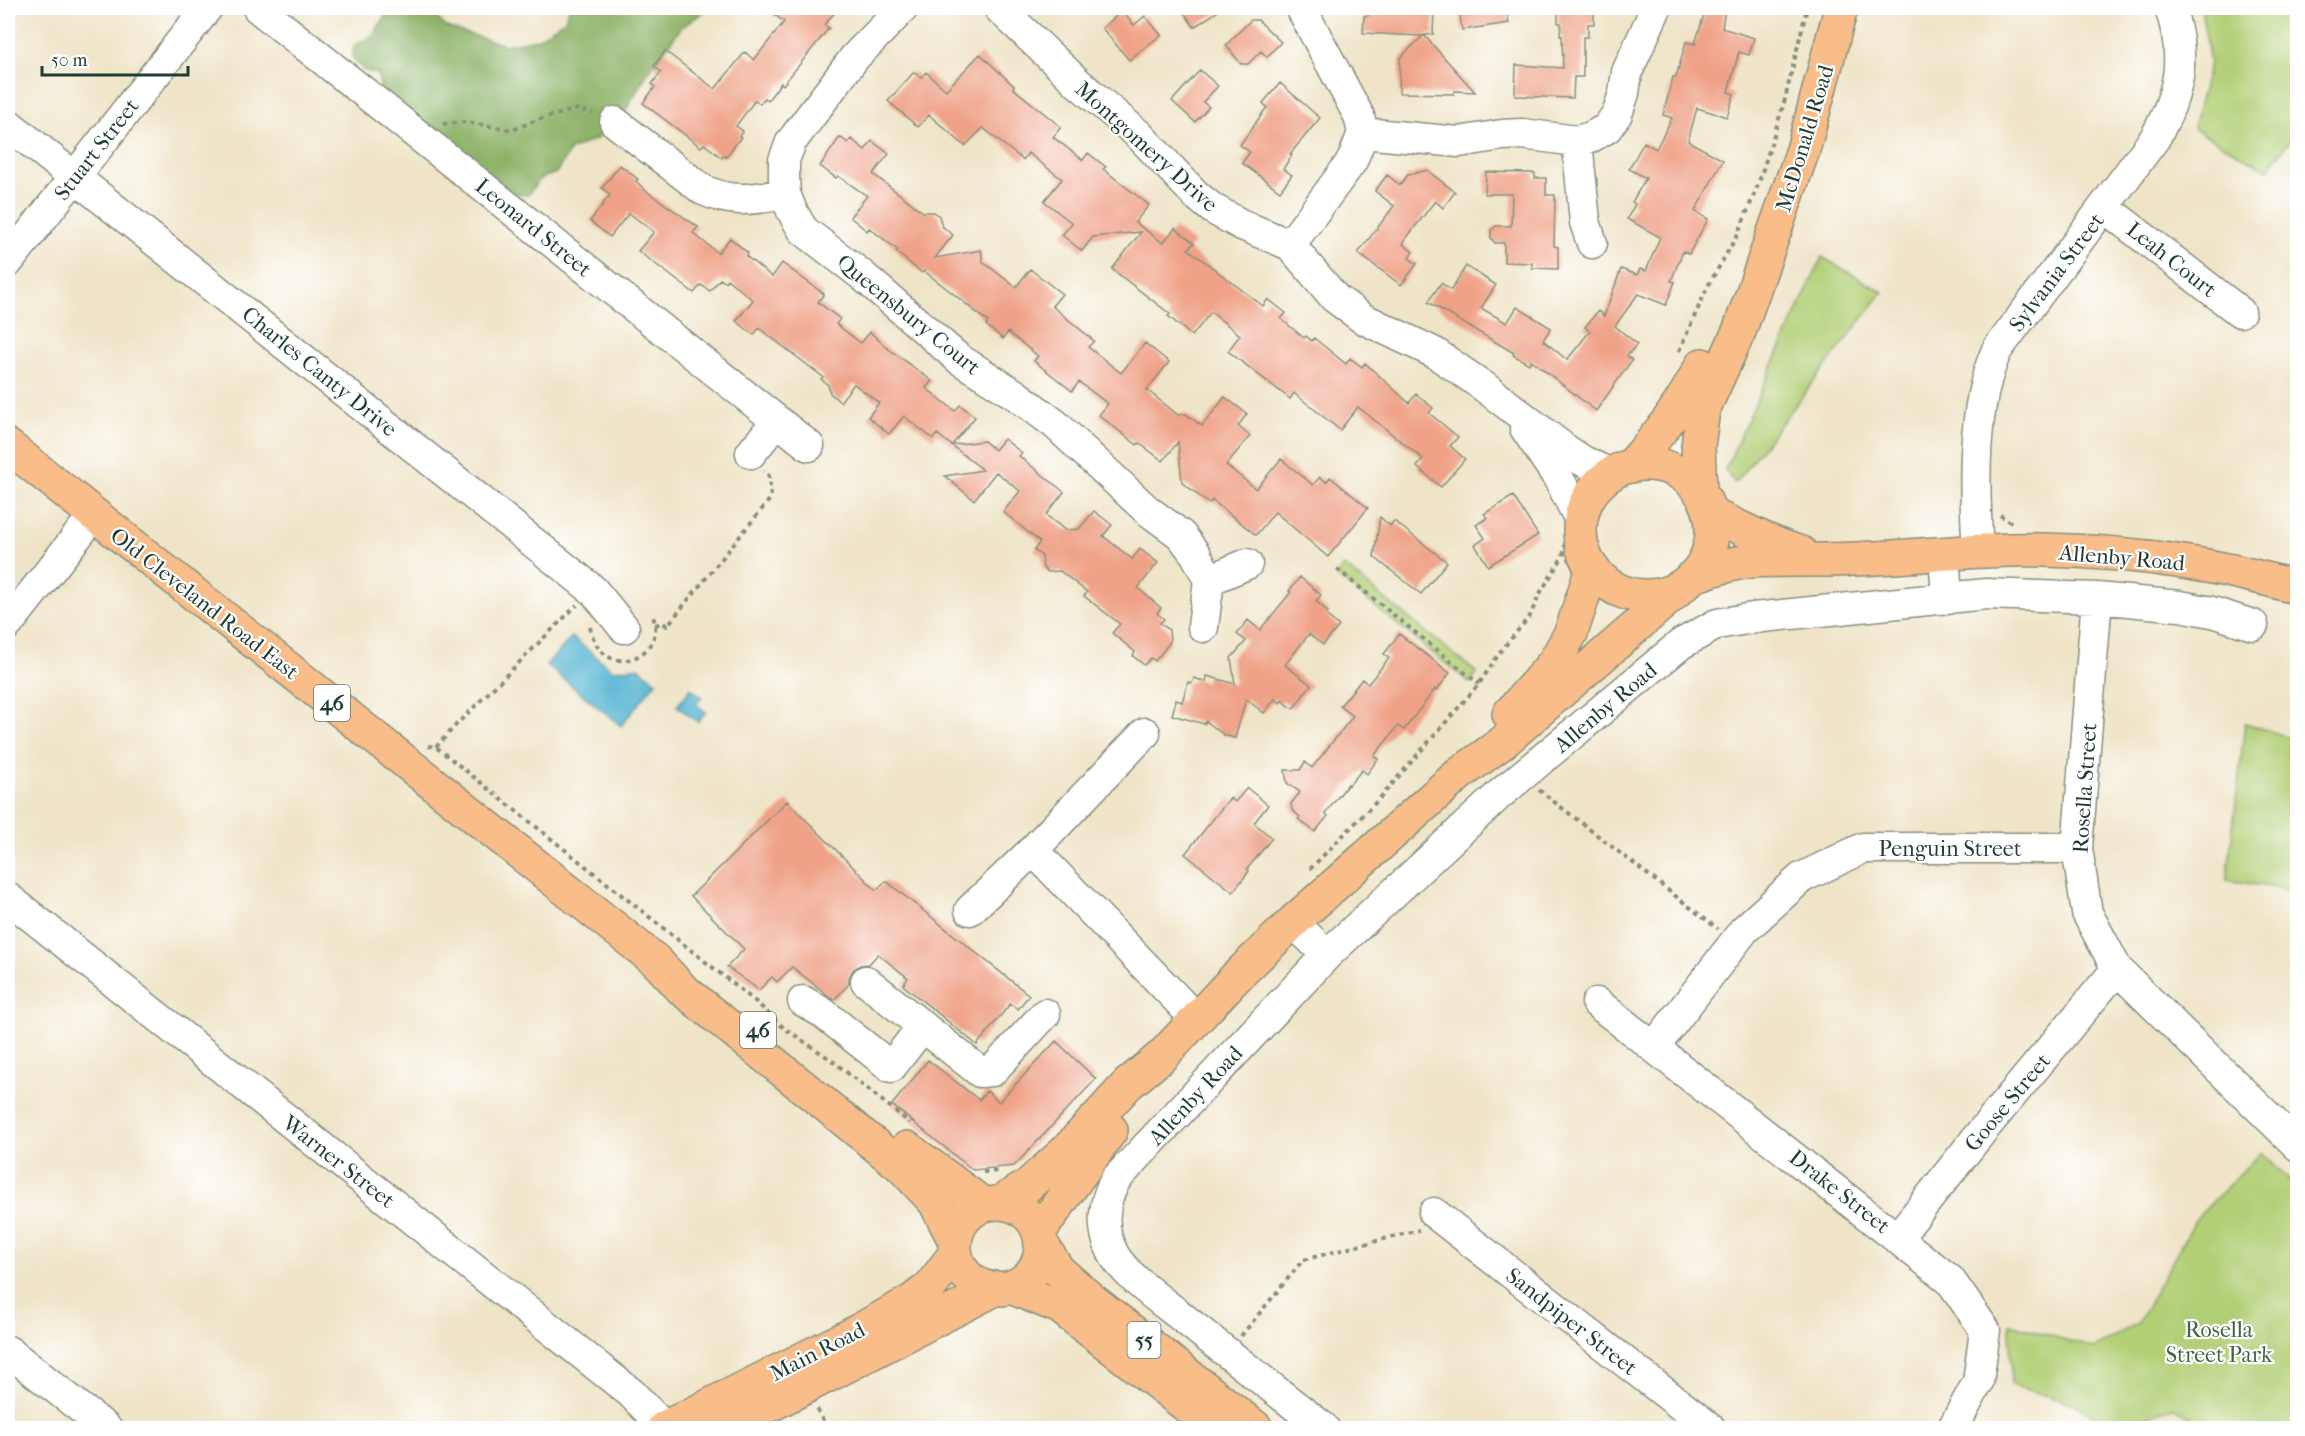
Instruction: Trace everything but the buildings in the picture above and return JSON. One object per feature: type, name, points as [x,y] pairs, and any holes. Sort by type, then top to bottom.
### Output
[{"type":"main road","name":"McDonald Road","points":[[1705,503],[1698,446],[1703,410],[1740,329],[1803,150],[1841,8]]},
{"type":"main road","name":"McDonald Road","points":[[1619,472],[1664,430],[1683,400],[1724,322],[1761,267]]},
{"type":"main road","name":"Old Cleveland Road East","points":[[8,446],[656,961],[691,996],[901,1166],[935,1202],[955,1248]]},
{"type":"main road","points":[[1650,464],[1669,468],[1686,477],[1705,503],[1712,535],[1707,556],[1690,579],[1666,594],[1646,596],[1625,593],[1607,584],[1592,569],[1584,554],[1580,537],[1573,529],[1594,489],[1619,472],[1650,464]]},
{"type":"main road","name":"Allenby Road","points":[[1705,503],[1783,548],[1823,559]]},
{"type":"main road","name":"Allenby Road","points":[[991,1204],[1026,1187],[1067,1150],[1128,1084],[1161,1057],[1237,976],[1293,922],[1458,775],[1502,743],[1690,579],[1728,565],[1753,561],[1852,560],[1944,553],[2045,550],[2154,558],[2237,572],[2298,588]]},
{"type":"main road","name":"Allenby Road","points":[[1458,775],[1554,663],[1571,633],[1592,569]]},
{"type":"main road","name":"Old Cleveland Road East","points":[[656,961],[691,979],[936,1171],[991,1204]]},
{"type":"main road","name":"Allenby Road","points":[[1040,1238],[1086,1163],[1140,1092],[1161,1057]]},
{"type":"main road","points":[[955,1248],[958,1229],[964,1219],[973,1210],[991,1204]]},
{"type":"main road","name":"46","points":[[991,1204],[1012,1205],[1023,1211],[1033,1221],[1040,1238]]},
{"type":"main road","points":[[1004,1288],[1023,1280],[1033,1270],[1039,1257],[1040,1238]]},
{"type":"main road","name":"55","points":[[1040,1238],[1058,1270],[1092,1300],[1256,1428]]},
{"type":"main road","name":"Main Road","points":[[664,1428],[851,1335],[912,1301],[930,1287],[955,1248]]},
{"type":"main road","name":"46","points":[[955,1248],[961,1268],[970,1278],[983,1286],[1004,1288]]},
{"type":"main road","name":"Main Road","points":[[726,1428],[1004,1288]]},
{"type":"main road","name":"55","points":[[1004,1288],[1060,1307],[1215,1428]]},
{"type":"street","name":"Stuart Street","points":[[8,262],[207,8]]},
{"type":"street","name":"Leonard Street","points":[[258,8],[809,446]]},
{"type":"street","name":"Queensbury Court","points":[[903,8],[855,57],[791,142],[784,160],[785,194],[792,211],[803,230],[863,276],[959,359],[1016,395],[1055,424],[1147,510],[1181,535],[1196,555],[1209,580]]},
{"type":"street","name":"Montgomery Drive","points":[[999,8],[1078,83],[1139,135],[1196,195],[1213,209],[1242,225],[1290,245],[1335,298],[1362,318],[1435,353],[1583,461],[1619,472]]},
{"type":"street","points":[[1290,245],[1352,161],[1363,133],[1359,116],[1301,8]]},
{"type":"street","points":[[1363,133],[1459,141],[1522,134],[1577,141],[1591,137],[1607,128],[1617,114],[1634,54],[1656,8]]},
{"type":"street","name":"Sylvania Street","points":[[1978,552],[1974,493],[1982,395],[1987,372],[1997,350],[2155,138],[2178,85],[2180,56],[2177,26],[2170,8]]},
{"type":"street","points":[[615,122],[703,190],[719,198],[736,201],[785,194]]},
{"type":"street","name":"Charles Canty Drive","points":[[8,124],[593,590],[624,628]]},
{"type":"street","points":[[1577,141],[1585,222],[1592,243]]},
{"type":"street","name":"Leah Court","points":[[2104,207],[2240,312]]},
{"type":"street","name":"Montgomery Drive","points":[[1512,408],[1559,479],[1573,529]]},
{"type":"street","points":[[751,453],[777,421]]},
{"type":"street","points":[[8,624],[94,515]]},
{"type":"street","points":[[1944,553],[1947,598]]},
{"type":"street","points":[[1203,627],[1209,580],[1247,564]]},
{"type":"street","name":"Allenby Road","points":[[1323,1428],[1121,1266],[1113,1253],[1104,1219],[1107,1194],[1116,1179],[1327,955],[1500,794],[1681,644],[1717,624],[1753,618],[1986,594],[2097,598],[2180,606],[2212,612],[2253,625]]},
{"type":"street","name":"Rosella Street","points":[[2097,598],[2077,848],[2086,913],[2117,969],[2298,1146]]},
{"type":"street","points":[[970,910],[1033,850],[1145,733]]},
{"type":"street","name":"Penguin Street","points":[[1654,1046],[1744,930],[1801,878],[1863,848],[2077,848]]},
{"type":"street","points":[[1033,850],[1197,1020]]},
{"type":"street","name":"Warner Street","points":[[8,898],[631,1392],[664,1428]]},
{"type":"street","points":[[1293,922],[1327,955]]},
{"type":"street","name":"Goose Street","points":[[1898,1237],[1983,1130],[2117,969]]},
{"type":"street","points":[[866,981],[980,1071],[992,1071],[1045,1014]]},
{"type":"street","points":[[803,1001],[823,1013],[891,1067],[923,1026]]},
{"type":"street","name":"Drake Street","points":[[1597,1003],[1950,1280],[1985,1330],[1978,1382],[1953,1428]]},
{"type":"street","name":"Sandpiper Street","points":[[1427,1222],[1710,1428]]},
{"type":"street","points":[[8,1351],[106,1428]]},
{"type":"path","points":[[1676,358],[1708,286],[1738,234],[1758,185],[1784,103],[1807,8]]},
{"type":"path","points":[[417,134],[442,124],[465,122],[513,130],[536,120],[578,109],[615,122]]},
{"type":"path","points":[[655,625],[663,623],[667,626],[771,498],[769,476],[756,463],[751,453]]},
{"type":"path","points":[[1308,872],[1379,800],[1479,684],[1500,652],[1530,616],[1539,595],[1563,555],[1573,529]]},
{"type":"path","points":[[1337,569],[1479,684]]},
{"type":"path","points":[[436,747],[581,602]]},
{"type":"path","points":[[588,618],[593,639],[599,650],[609,657],[622,660],[640,656],[654,638],[655,625],[652,614]]},
{"type":"path","points":[[425,746],[436,747],[756,1002],[784,1028],[830,1059],[915,1127]]},
{"type":"path","points":[[1536,787],[1735,942]]},
{"type":"path","points":[[977,1172],[992,1173],[1003,1170]]},
{"type":"path","points":[[1235,1344],[1303,1260],[1427,1222]]},
{"type":"path","points":[[808,1414],[826,1404]]},
{"type":"path","points":[[817,1409],[827,1428]]},
{"type":"green space","points":[[404,8],[430,8],[430,11],[446,27],[505,45],[537,39],[565,20],[569,8],[709,8],[681,28],[648,72],[621,118],[596,139],[570,150],[556,173],[540,179],[528,195],[505,195],[381,93],[378,74],[363,70],[352,57],[354,45],[372,37],[386,15],[404,10]]},
{"type":"green space","points":[[2201,8],[2297,8],[2297,131],[2267,170],[2193,128],[2210,63]]},
{"type":"green space","points":[[1822,257],[1883,292],[1735,483],[1725,470]]},
{"type":"green space","points":[[1344,566],[1477,673],[1470,683],[1336,575]]},
{"type":"green space","points":[[2245,723],[2295,739],[2297,732],[2297,891],[2227,880]]},
{"type":"green space","name":"Rosella Street Park","points":[[2261,1152],[2297,1188],[2297,1422],[2282,1428],[2205,1428],[2173,1406],[2121,1428],[2111,1428],[2074,1404],[2011,1385],[2010,1324],[2094,1348],[2138,1323],[2195,1220]]},
{"type":"water","points":[[572,637],[613,670],[639,667],[656,682],[621,726],[546,665]]},
{"type":"water","points":[[691,688],[702,697],[696,704],[706,712],[698,722],[677,706]]}]
